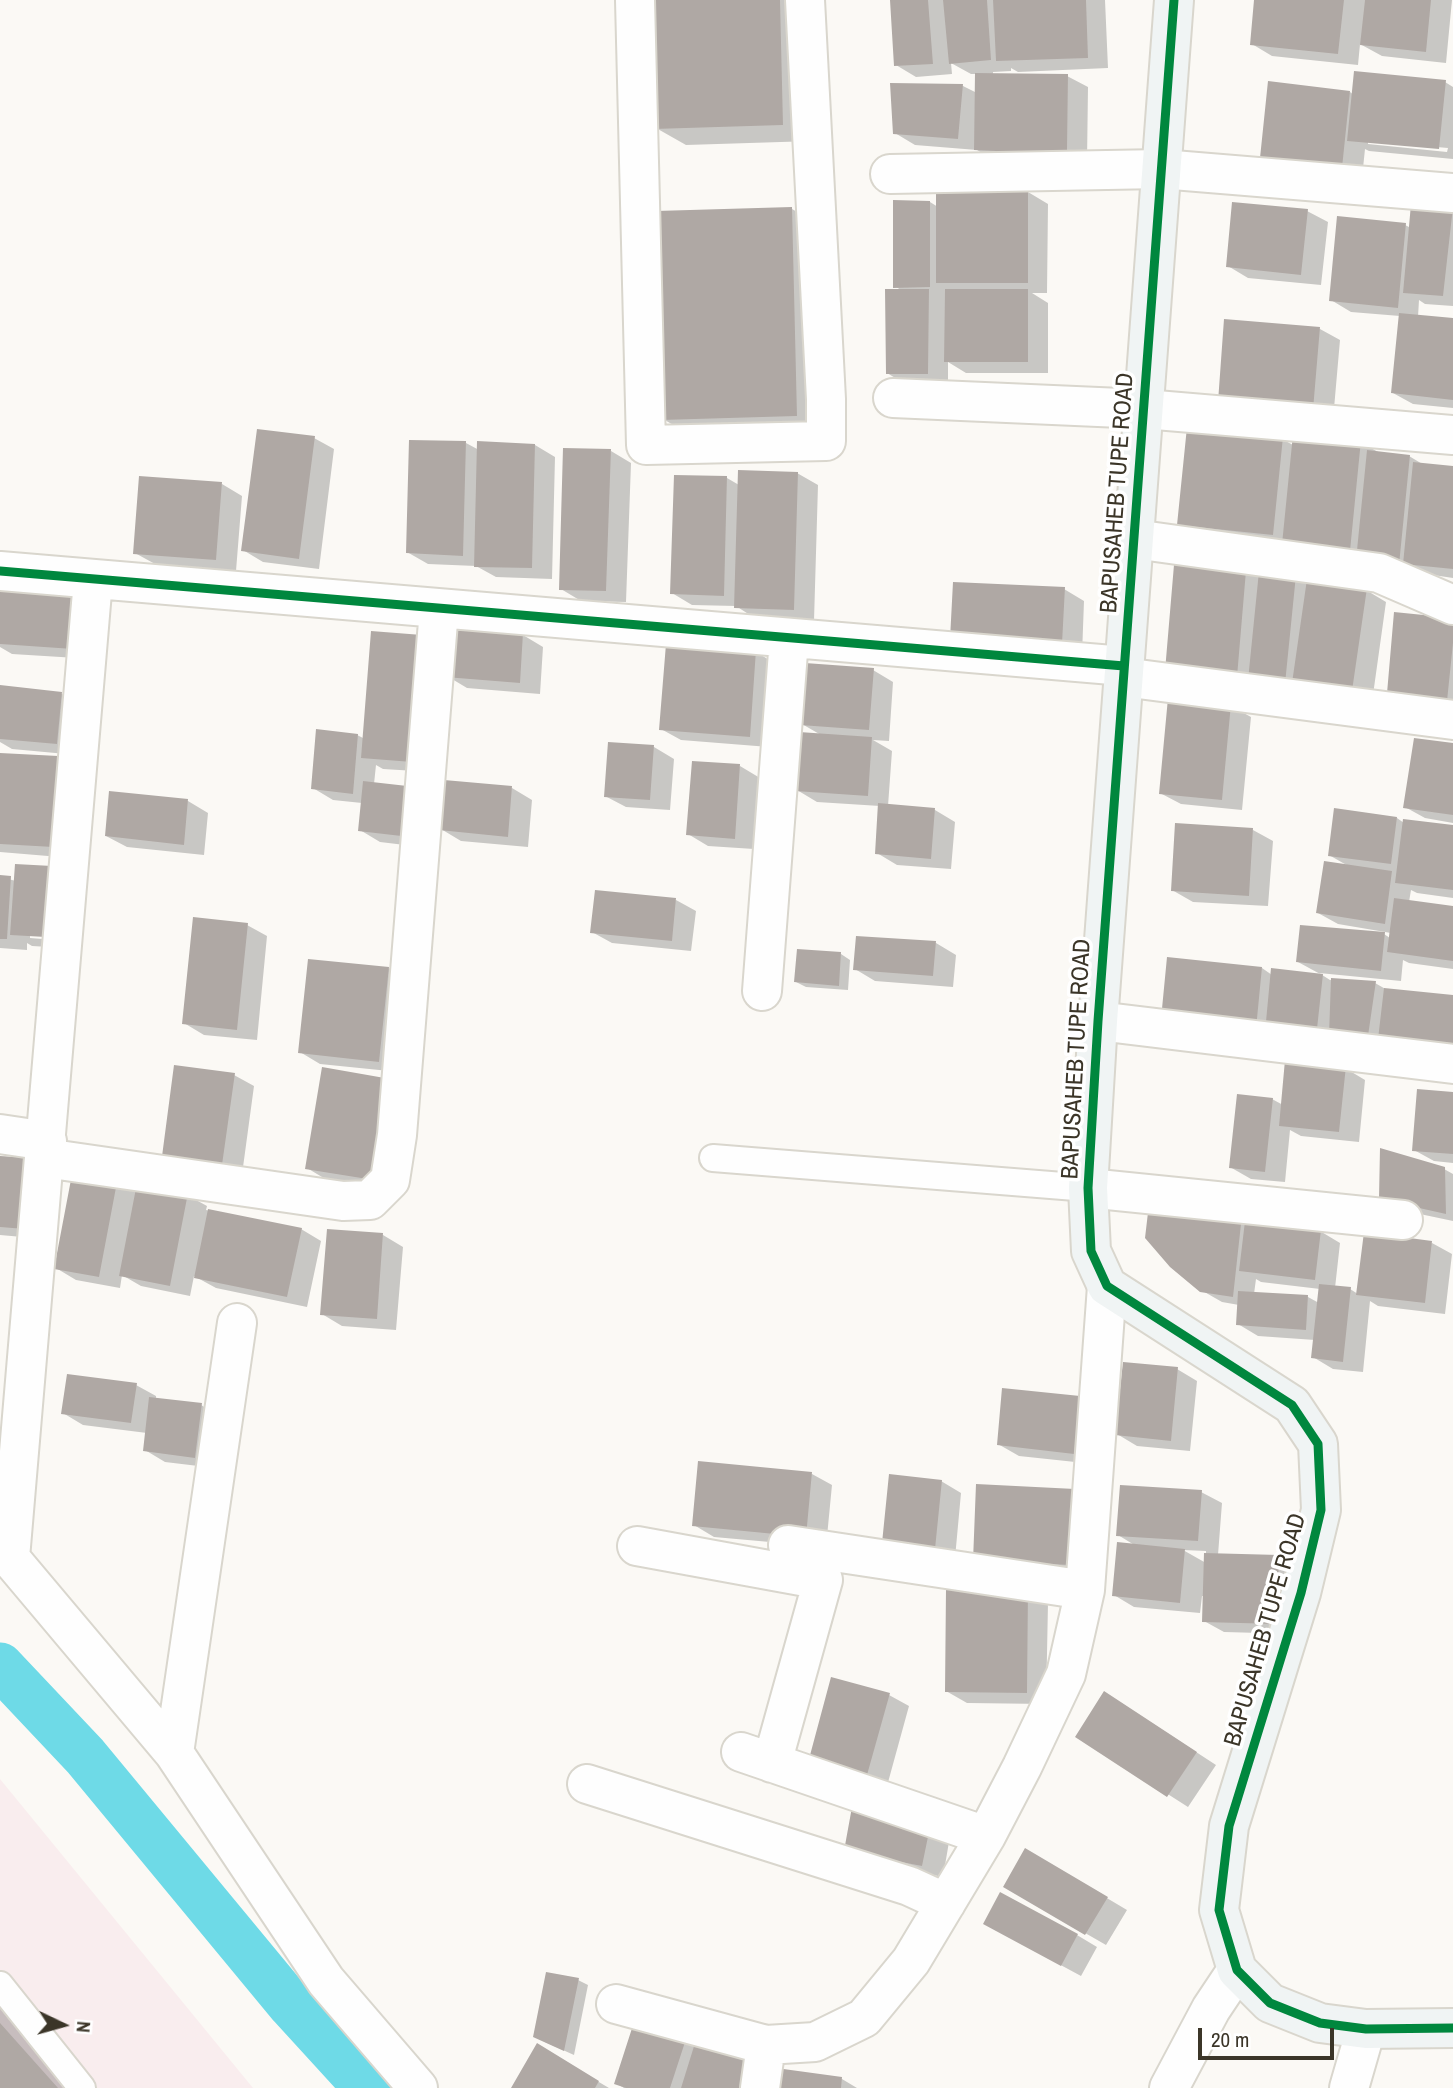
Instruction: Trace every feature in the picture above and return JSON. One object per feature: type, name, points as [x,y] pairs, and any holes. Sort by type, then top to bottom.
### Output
[{"type":"street","points":[[635,0],[646,444],[826,441],[805,0]]},
{"type":"street","name":"BAPUSAHEB TUPE ROAD","points":[[1174,0],[1098,1021],[1088,1188],[1091,1251],[1107,1286],[1292,1405],[1318,1444],[1321,1510],[1301,1593],[1229,1826],[1219,1910],[1237,1969],[1270,2003],[1320,2023],[1366,2029],[1453,2028]]},
{"type":"street","points":[[890,174],[1161,169],[1453,193]]},
{"type":"street","points":[[893,398],[1144,409],[1453,435]]},
{"type":"street","points":[[1134,540],[1379,573],[1453,605]]},
{"type":"street","points":[[0,571],[789,639],[1124,672],[1453,720]]},
{"type":"street","points":[[93,580],[46,1150],[5,1554],[174,1753],[326,1981],[418,2088]]},
{"type":"street","points":[[0,1134],[46,1150],[343,1202],[370,1200],[390,1180],[397,1135],[439,609]]},
{"type":"street","points":[[762,991],[789,639]]},
{"type":"street","points":[[1098,1021],[1453,1064]]},
{"type":"street","points":[[1088,1188],[1403,1220]]},
{"type":"street","points":[[616,2004],[766,2045],[815,2042],[864,2018],[911,1961],[986,1836],[1023,1767],[1066,1674],[1085,1590],[1107,1286]]},
{"type":"street","points":[[174,1753],[237,1323]]},
{"type":"street","points":[[788,1545],[1085,1590]]},
{"type":"street","points":[[637,1546],[824,1580],[756,1757],[986,1836]]},
{"type":"street","points":[[587,1784],[909,1886],[946,1903]]},
{"type":"street","points":[[1169,2088],[1211,2009],[1237,1969]]},
{"type":"street","points":[[1349,2088],[1366,2029]]},
{"type":"street","points":[[760,2088],[766,2045]]},
{"type":"lane","points":[[713,1158],[1088,1188]]},
{"type":"lane","points":[[0,1985],[82,2088]]},
{"type":"shaded area","points":[[0,1779],[253,2088],[0,2088]]},
{"type":"building","points":[[651,0],[780,0],[783,125],[654,129]]},
{"type":"building","points":[[890,0],[928,0],[933,64],[894,66]]},
{"type":"building","points":[[943,0],[987,0],[991,60],[949,64]]},
{"type":"building","points":[[993,0],[1086,0],[1088,58],[996,61]]},
{"type":"building","points":[[1254,0],[1344,0],[1338,54],[1250,45]]},
{"type":"building","points":[[1365,0],[1431,0],[1426,52],[1360,45]]},
{"type":"building","points":[[1354,71],[1446,80],[1439,149],[1347,141]]},
{"type":"building","points":[[975,73],[1068,74],[1067,151],[1042,151],[1042,160],[997,159],[996,151],[974,150]]},
{"type":"building","points":[[1268,81],[1350,91],[1342,168],[1260,158]]},
{"type":"building","points":[[890,83],[963,84],[958,139],[893,134]]},
{"type":"building","points":[[936,190],[1028,190],[1028,283],[936,283]]},
{"type":"building","points":[[893,200],[930,201],[930,287],[893,288]]},
{"type":"building","points":[[1232,202],[1308,209],[1301,275],[1226,267]]},
{"type":"building","points":[[1411,204],[1453,207],[1443,296],[1403,293]]},
{"type":"building","points":[[792,207],[797,416],[661,420],[656,211]]},
{"type":"building","points":[[1337,216],[1406,223],[1398,308],[1329,301]]},
{"type":"building","points":[[885,289],[929,289],[928,374],[886,374]]},
{"type":"building","points":[[945,289],[1028,289],[1028,362],[944,362]]},
{"type":"building","points":[[1399,313],[1453,318],[1453,400],[1391,393]]},
{"type":"building","points":[[1224,319],[1320,327],[1313,410],[1218,402]]},
{"type":"building","points":[[1187,427],[1283,437],[1273,535],[1177,525]]},
{"type":"building","points":[[257,429],[315,436],[299,559],[241,551]]},
{"type":"building","points":[[1293,434],[1361,440],[1350,551],[1282,544]]},
{"type":"building","points":[[409,440],[466,441],[463,556],[406,553]]},
{"type":"building","points":[[477,441],[535,444],[532,568],[474,567]]},
{"type":"building","points":[[563,448],[611,449],[606,591],[559,590]]},
{"type":"building","points":[[1367,450],[1410,455],[1399,565],[1356,560]]},
{"type":"building","points":[[1413,462],[1453,466],[1453,569],[1403,564]]},
{"type":"building","points":[[738,470],[798,472],[794,610],[734,608]]},
{"type":"building","points":[[674,475],[727,476],[724,596],[670,594]]},
{"type":"building","points":[[139,476],[222,482],[216,560],[133,554]]},
{"type":"building","points":[[1175,553],[1247,559],[1237,677],[1165,671]]},
{"type":"building","points":[[1259,571],[1296,575],[1285,684],[1248,680]]},
{"type":"building","points":[[1307,579],[1367,588],[1352,691],[1292,683]]},
{"type":"building","points":[[0,581],[77,586],[73,649],[0,644]]},
{"type":"building","points":[[953,582],[1065,587],[1062,644],[950,639]]},
{"type":"building","points":[[1394,612],[1453,618],[1446,711],[1386,705]]},
{"type":"building","points":[[449,628],[523,633],[520,683],[445,677]]},
{"type":"building","points":[[371,631],[422,635],[412,762],[361,758]]},
{"type":"building","points":[[666,644],[756,650],[750,737],[659,730]]},
{"type":"building","points":[[805,663],[874,668],[869,730],[800,725]]},
{"type":"building","points":[[0,685],[62,692],[57,744],[0,739]]},
{"type":"building","points":[[1168,698],[1231,704],[1222,800],[1159,794]]},
{"type":"building","points":[[316,729],[358,734],[353,794],[311,789]]},
{"type":"building","points":[[799,732],[872,737],[868,796],[795,791]]},
{"type":"building","points":[[1414,738],[1453,743],[1453,815],[1403,808]]},
{"type":"building","points":[[608,742],[654,745],[650,800],[604,797]]},
{"type":"building","points":[[0,753],[58,756],[53,847],[0,844]]},
{"type":"building","points":[[692,761],[740,764],[735,839],[686,835]]},
{"type":"building","points":[[444,780],[512,786],[508,837],[439,830]]},
{"type":"building","points":[[363,781],[416,787],[410,837],[358,831]]},
{"type":"building","points":[[109,791],[188,799],[184,845],[105,836]]},
{"type":"building","points":[[878,803],[935,808],[931,859],[875,854]]},
{"type":"building","points":[[1334,808],[1397,817],[1391,864],[1328,856]]},
{"type":"building","points":[[1403,819],[1453,825],[1453,890],[1395,883]]},
{"type":"building","points":[[1175,823],[1253,828],[1249,896],[1171,891]]},
{"type":"building","points":[[1324,861],[1392,871],[1385,924],[1316,913]]},
{"type":"building","points":[[15,864],[52,866],[46,937],[10,935]]},
{"type":"building","points":[[0,875],[11,876],[7,939],[0,939]]},
{"type":"building","points":[[595,890],[676,898],[672,941],[590,933]]},
{"type":"building","points":[[1394,898],[1453,906],[1453,961],[1387,952]]},
{"type":"building","points":[[193,917],[248,923],[237,1030],[182,1024]]},
{"type":"building","points":[[1300,925],[1385,932],[1381,971],[1296,962]]},
{"type":"building","points":[[856,936],[936,941],[933,976],[853,970]]},
{"type":"building","points":[[797,949],[841,952],[839,986],[794,982]]},
{"type":"building","points":[[1167,957],[1262,967],[1256,1029],[1161,1019]]},
{"type":"building","points":[[308,959],[389,967],[379,1062],[298,1053]]},
{"type":"building","points":[[1271,968],[1323,974],[1316,1038],[1265,1032]]},
{"type":"building","points":[[1331,978],[1376,981],[1368,1036],[1329,1035]]},
{"type":"building","points":[[1384,988],[1453,995],[1453,1046],[1378,1039]]},
{"type":"building","points":[[1285,1060],[1346,1066],[1339,1132],[1279,1126]]},
{"type":"building","points":[[174,1065],[235,1073],[221,1172],[161,1164]]},
{"type":"building","points":[[322,1067],[396,1080],[380,1181],[305,1169]]},
{"type":"building","points":[[1417,1089],[1453,1092],[1453,1154],[1412,1151]]},
{"type":"building","points":[[1237,1094],[1273,1098],[1265,1172],[1229,1168]]},
{"type":"building","points":[[1380,1148],[1445,1167],[1446,1214],[1379,1199]]},
{"type":"building","points":[[0,1156],[31,1158],[25,1229],[0,1227]]},
{"type":"building","points":[[73,1169],[118,1177],[99,1277],[54,1269]]},
{"type":"building","points":[[137,1183],[188,1193],[170,1286],[119,1276]]},
{"type":"building","points":[[1149,1204],[1242,1215],[1233,1297],[1200,1292],[1170,1267],[1145,1238]]},
{"type":"building","points":[[208,1209],[302,1228],[287,1297],[194,1278]]},
{"type":"building","points":[[1245,1221],[1321,1230],[1315,1280],[1239,1271]]},
{"type":"building","points":[[327,1229],[383,1233],[377,1319],[320,1315]]},
{"type":"building","points":[[1364,1232],[1432,1241],[1425,1303],[1356,1295]]},
{"type":"building","points":[[1319,1284],[1351,1287],[1343,1362],[1311,1358]]},
{"type":"building","points":[[1238,1291],[1308,1295],[1306,1330],[1236,1325]]},
{"type":"building","points":[[1123,1362],[1178,1367],[1171,1441],[1115,1435]]},
{"type":"building","points":[[67,1374],[137,1383],[131,1423],[61,1414]]},
{"type":"building","points":[[1002,1388],[1080,1396],[1074,1454],[997,1445]]},
{"type":"building","points":[[149,1397],[202,1403],[195,1458],[143,1451]]},
{"type":"building","points":[[698,1461],[812,1472],[806,1537],[692,1526]]},
{"type":"building","points":[[889,1474],[942,1480],[934,1559],[881,1553]]},
{"type":"building","points":[[976,1484],[1075,1489],[1071,1565],[973,1561]]},
{"type":"building","points":[[1120,1485],[1202,1490],[1198,1541],[1116,1536]]},
{"type":"building","points":[[1117,1542],[1185,1549],[1180,1603],[1112,1596]]},
{"type":"building","points":[[1204,1553],[1279,1555],[1277,1624],[1202,1622]]},
{"type":"building","points":[[946,1589],[1028,1590],[1027,1693],[945,1692]]},
{"type":"building","points":[[831,1677],[890,1693],[867,1775],[809,1759]]},
{"type":"building","points":[[1104,1691],[1197,1752],[1167,1797],[1075,1737]]},
{"type":"building","points":[[852,1807],[931,1822],[922,1866],[844,1851]]},
{"type":"building","points":[[1025,1848],[1108,1897],[1085,1935],[1003,1887]]},
{"type":"building","points":[[1000,1892],[1078,1934],[1061,1966],[983,1924]]},
{"type":"building","points":[[546,1972],[579,1978],[564,2051],[533,2037]]},
{"type":"building","points":[[635,2019],[687,2036],[670,2088],[626,2088],[614,2084]]},
{"type":"building","points":[[0,2023],[58,2088],[0,2088]]},
{"type":"building","points":[[537,2043],[599,2081],[595,2088],[511,2088]]},
{"type":"building","points":[[695,2043],[750,2059],[742,2088],[681,2088]]},
{"type":"building","points":[[776,2068],[842,2077],[841,2088],[773,2088]]},
{"type":"waterway","points":[[0,1666],[85,1756],[291,2005],[367,2088]]},
{"type":"cycle path","points":[[1174,0],[1098,1021],[1088,1188],[1091,1251],[1107,1286],[1292,1405],[1318,1444],[1321,1510],[1301,1593],[1229,1826],[1219,1910],[1237,1970],[1270,2003],[1320,2023],[1366,2029],[1453,2028]]},
{"type":"cycle path","points":[[0,571],[1124,666]]}]
